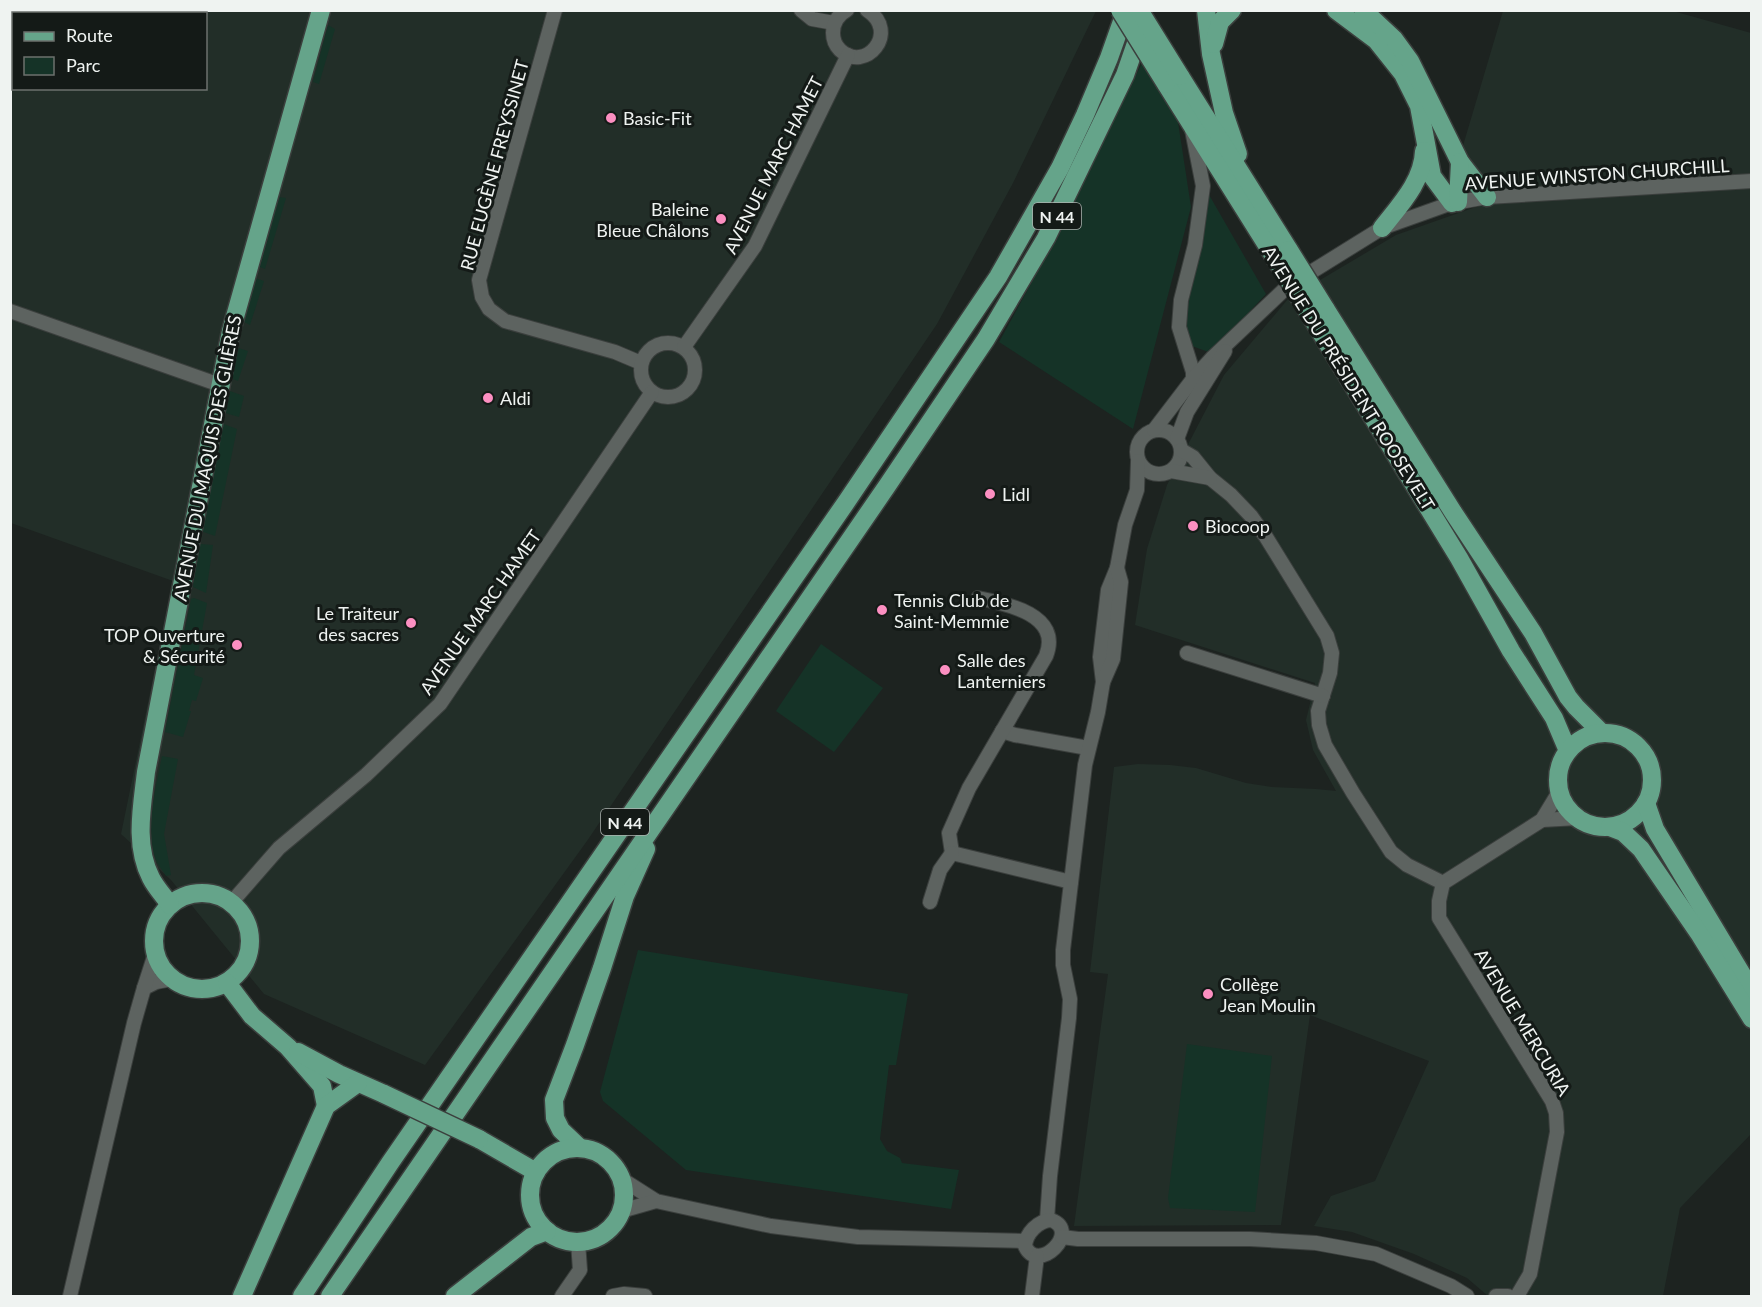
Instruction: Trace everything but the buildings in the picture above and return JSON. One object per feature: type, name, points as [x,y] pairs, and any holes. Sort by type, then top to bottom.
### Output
[{"type":"main road","name":"AVENUE DU MAQUIS DES GLIÈRES","points":[[170,905],[151,878],[141,847],[140,818],[146,772],[231,331],[321,10]]},
{"type":"main road","name":"AVENUE DU PRÉSIDENT ROOSEVELT","points":[[1120,10],[1246,181],[1282,254]]},
{"type":"main road","name":"N 44","points":[[302,1296],[390,1163],[847,501],[998,277],[1060,168],[1093,96],[1126,10]]},
{"type":"main road","name":"AVENUE DU PRÉSIDENT ROOSEVELT","points":[[1139,10],[1173,80],[1190,122],[1282,254],[1318,313],[1510,651],[1554,718],[1568,751]]},
{"type":"main road","name":"N 44","points":[[330,1296],[986,339],[1046,238],[1125,75],[1147,10]]},
{"type":"main road","points":[[1206,10],[1211,54],[1224,113],[1246,181]]},
{"type":"main road","points":[[1211,54],[1220,22],[1232,10]]},
{"type":"main road","points":[[1336,10],[1376,40],[1403,74],[1419,106],[1432,176],[1455,203]]},
{"type":"main road","points":[[1363,10],[1394,39],[1410,61],[1460,162],[1487,197]]},
{"type":"main road","points":[[1382,228],[1407,197],[1414,184],[1424,156],[1425,137]]},
{"type":"main road","points":[[1455,203],[1460,162]]},
{"type":"main road","name":"AVENUE DU PRÉSIDENT ROOSEVELT","points":[[1318,313],[1535,635],[1568,697],[1602,733]]},
{"type":"main road","points":[[1602,733],[1621,736],[1633,743],[1649,764],[1652,778],[1651,790],[1646,803],[1635,817],[1610,827],[1597,827],[1584,823],[1565,805],[1559,792],[1558,777],[1561,763],[1568,751],[1584,738],[1602,733]]},
{"type":"main road","points":[[1646,803],[1655,829],[1752,992]]},
{"type":"main road","points":[[580,1148],[561,1130],[555,1118],[554,1100],[625,896],[663,810]]},
{"type":"main road","points":[[1610,827],[1623,832],[1641,849],[1700,935],[1752,1019]]},
{"type":"main road","points":[[207,893],[231,903],[242,915],[248,929],[250,944],[247,959],[239,973],[227,983],[199,990],[184,986],[172,979],[159,964],[155,954],[156,927],[161,915],[181,898],[194,894],[207,893]]},
{"type":"main road","points":[[227,983],[252,1016],[288,1047],[322,1086],[326,1106]]},
{"type":"main road","points":[[288,1047],[358,1083],[479,1139],[536,1172]]},
{"type":"main road","points":[[242,1296],[326,1106],[358,1083]]},
{"type":"main road","points":[[580,1148],[594,1151],[607,1159],[620,1178],[624,1198],[621,1211],[614,1224],[604,1233],[592,1239],[578,1242],[567,1241],[547,1231],[538,1222],[532,1210],[530,1197],[531,1184],[536,1172],[544,1162],[554,1154],[567,1149],[580,1148]]},
{"type":"main road","points":[[455,1296],[531,1238],[547,1231]]},
{"type":"street","name":"RUE EUGÈNE FREYSSINET","points":[[555,10],[479,280],[482,297],[489,309],[505,321],[615,352],[641,363]]},
{"type":"street","points":[[801,10],[812,19],[834,23]]},
{"type":"street","points":[[847,10],[838,17],[832,31],[836,46],[848,55],[856,57],[872,52],[878,45],[880,37],[881,29],[878,21],[867,10]]},
{"type":"street","name":"AVENUE MARC HAMET","points":[[684,347],[754,246],[848,55]]},
{"type":"street","points":[[1190,122],[1203,186],[1196,245],[1181,300],[1179,327],[1193,372],[1193,379]]},
{"type":"street","name":"AVENUE WINSTON CHURCHILL","points":[[1233,336],[1287,287],[1382,228],[1455,203],[1487,197],[1752,181]]},
{"type":"street","points":[[10,312],[220,385]]},
{"type":"street","points":[[1154,430],[1193,379],[1233,336]]},
{"type":"street","points":[[1137,490],[1166,473],[1179,462],[1179,445],[1187,412],[1233,336]]},
{"type":"street","points":[[667,342],[684,347],[694,361],[696,369],[690,386],[684,392],[668,397],[652,392],[642,379],[641,363],[644,355],[650,348],[667,342]]},
{"type":"street","name":"AVENUE MARC HAMET","points":[[231,903],[279,848],[366,775],[440,704],[652,392]]},
{"type":"street","points":[[1047,1220],[1051,1166],[1069,1018],[1070,999],[1063,965],[1063,950],[1071,882],[1088,748],[1103,682],[1100,657],[1108,590],[1117,568],[1125,525],[1137,490],[1136,453],[1141,438],[1154,430],[1167,431],[1210,478],[1231,495],[1255,522],[1327,636],[1332,653],[1330,673],[1318,711],[1319,725],[1325,745],[1353,794],[1391,852],[1407,865],[1443,883],[1542,820],[1559,792]]},
{"type":"street","points":[[1138,461],[1149,472],[1210,478]]},
{"type":"street","points":[[930,902],[940,870],[952,853],[949,833],[969,788],[1046,657],[1050,646],[1048,633],[1031,615],[1018,608],[978,598]]},
{"type":"street","points":[[1187,653],[1323,696]]},
{"type":"street","points":[[1002,731],[1088,748]]},
{"type":"street","points":[[1542,820],[1578,818]]},
{"type":"street","points":[[952,853],[1071,882]]},
{"type":"street","name":"AVENUE MERCURIA","points":[[1443,883],[1439,901],[1439,918],[1552,1101],[1556,1113],[1557,1132],[1530,1274],[1517,1296]]},
{"type":"street","points":[[70,1296],[134,1023],[155,954]]},
{"type":"street","points":[[144,988],[156,982],[172,979]]},
{"type":"street","points":[[620,1178],[656,1201],[771,1226],[858,1237],[1025,1241]]},
{"type":"street","points":[[621,1211],[656,1201]]},
{"type":"street","points":[[1054,1221],[1060,1225],[1063,1231],[1062,1237],[1044,1255],[1030,1254],[1027,1250],[1025,1241],[1041,1222],[1054,1221]]},
{"type":"street","points":[[1062,1237],[1078,1239],[1250,1239],[1316,1243],[1376,1254],[1451,1286],[1467,1296]]},
{"type":"street","points":[[562,1296],[580,1270],[578,1242]]},
{"type":"street","points":[[1032,1296],[1037,1256]]},
{"type":"street","points":[[613,1296],[624,1294],[645,1296]]},
{"type":"street","points":[[1496,1296],[1508,1296]]},
{"type":"shaded area","points":[[11,11],[1096,11],[1013,183],[937,324],[587,841],[425,1065],[264,994],[171,880],[121,834],[173,581],[11,523]]},
{"type":"shaded area","points":[[1503,11],[1673,11],[1751,33],[1751,1134],[1680,1208],[1663,1296],[1488,1296],[1467,1278],[1414,1254],[1352,1232],[1314,1226],[1331,1196],[1375,1181],[1429,1061],[1310,1015],[1281,1225],[1074,1226],[1108,974],[1090,972],[1114,767],[1138,764],[1170,765],[1196,768],[1246,783],[1336,791],[1313,750],[1306,720],[1315,683],[1135,625],[1147,549],[1167,485],[1224,375],[1288,299],[1396,235],[1487,203],[1462,149]]},
{"type":"green space","points":[[328,25],[335,29],[319,84],[313,82]]},
{"type":"green space","points":[[1142,63],[1178,122],[1191,207],[1133,429],[999,342],[1044,260]]},
{"type":"green space","points":[[1208,193],[1266,294],[1211,353],[1192,346],[1182,331],[1204,231]]},
{"type":"green space","points":[[279,197],[286,198],[265,269],[260,267]]},
{"type":"green space","points":[[255,278],[264,281],[250,325],[244,322]]},
{"type":"green space","points":[[238,348],[248,351],[238,381],[230,378]]},
{"type":"green space","points":[[227,390],[244,396],[239,417],[222,412]]},
{"type":"green space","points":[[221,423],[237,429],[215,536],[201,531]]},
{"type":"green space","points":[[200,544],[213,545],[206,593],[193,587]]},
{"type":"green space","points":[[191,599],[207,603],[194,675],[203,678],[196,701],[192,700],[183,737],[165,732]]},
{"type":"green space","points":[[821,644],[883,688],[834,752],[776,711]]},
{"type":"green space","points":[[162,756],[178,759],[164,834],[171,875],[166,876],[156,860],[151,835]]},
{"type":"green space","points":[[638,950],[908,994],[896,1065],[889,1065],[880,1139],[887,1151],[900,1158],[902,1163],[959,1170],[951,1209],[686,1170],[603,1101],[600,1092]]},
{"type":"green space","points":[[1187,1044],[1272,1056],[1255,1212],[1170,1208],[1168,1198]]},
{"type":"place","name":"Basic-Fit","points":[[611,118]]},
{"type":"place","name":"Baleine Bleue Châlons","points":[[721,219]]},
{"type":"place","name":"Aldi","points":[[488,398]]},
{"type":"place","name":"Lidl","points":[[990,494]]},
{"type":"place","name":"Biocoop","points":[[1193,526]]},
{"type":"place","name":"Tennis Club de Saint-Memmie","points":[[882,610]]},
{"type":"place","name":"Le Traiteur des sacres","points":[[411,623]]},
{"type":"place","name":"TOP Ouverture & Sécurité","points":[[237,645]]},
{"type":"place","name":"Salle des Lanterniers","points":[[945,670]]},
{"type":"place","name":"Collège Jean Moulin","points":[[1208,994]]}]
